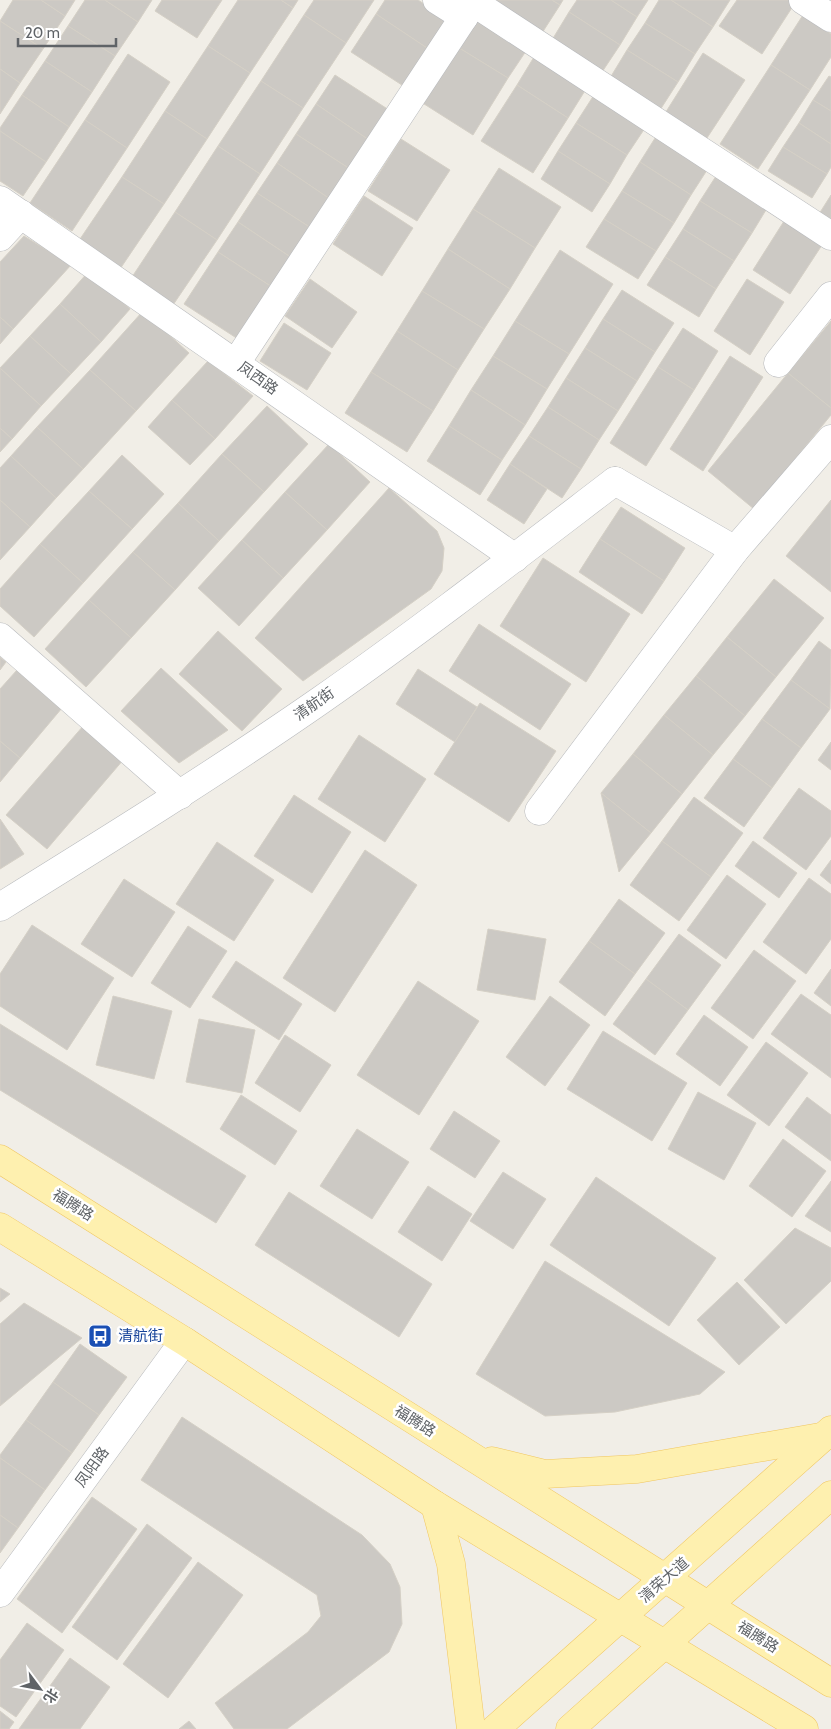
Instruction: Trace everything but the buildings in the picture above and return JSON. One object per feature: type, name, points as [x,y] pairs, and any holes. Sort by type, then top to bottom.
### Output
[{"type":"main road","name":"福腾路","points":[[0,1159],[831,1684]]},
{"type":"main road","points":[[0,1227],[184,1341],[435,1505],[804,1729]]},
{"type":"main road","points":[[471,1457],[545,1474],[637,1469],[828,1433]]},
{"type":"main road","name":"清荣大道","points":[[496,1729],[828,1433]]},
{"type":"main road","points":[[570,1729],[831,1495]]},
{"type":"main road","points":[[435,1505],[451,1564],[464,1657],[471,1729]]},
{"type":"street","points":[[437,0],[471,7],[831,236]]},
{"type":"street","points":[[803,0],[831,18]]},
{"type":"street","points":[[236,363],[471,7]]},
{"type":"street","points":[[0,237],[10,207]]},
{"type":"street","name":"凤西路","points":[[10,207],[515,558]]},
{"type":"street","points":[[778,363],[831,296]]},
{"type":"street","points":[[539,812],[735,550],[831,439]]},
{"type":"street","name":"清航街","points":[[0,907],[180,795],[322,699],[515,558],[615,481],[735,550]]},
{"type":"street","points":[[0,637],[180,795]]},
{"type":"street","name":"凤阳路","points":[[0,1593],[184,1341]]},
{"type":"place","name":"清航街","points":[[100,1336]]}]
